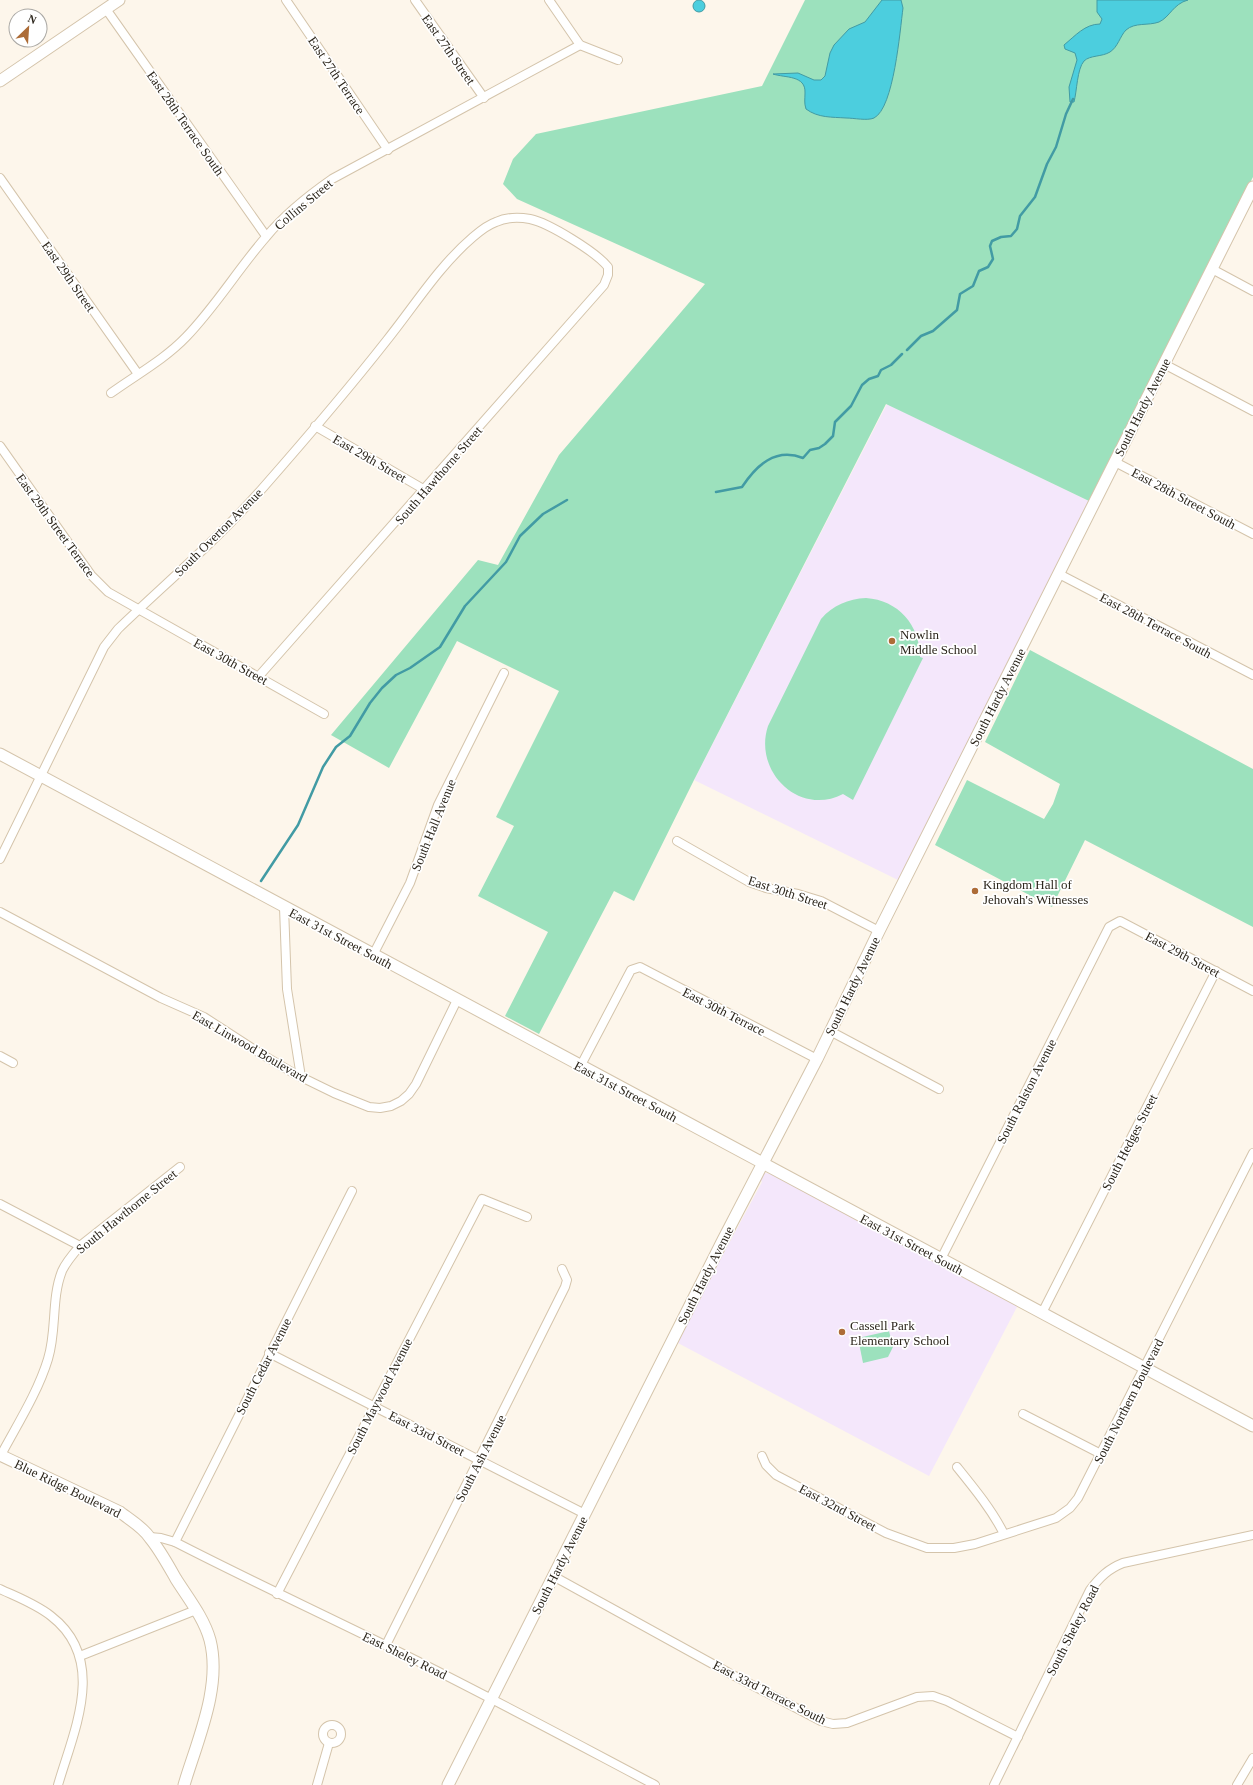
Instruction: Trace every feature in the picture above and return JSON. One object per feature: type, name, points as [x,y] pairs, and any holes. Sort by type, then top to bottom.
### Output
[{"type":"street","points":[[0,81],[119,0]]},
{"type":"street","name":"East 27th Terrace","points":[[286,0],[388,150]]},
{"type":"street","name":"East 27th Street","points":[[415,0],[484,98]]},
{"type":"street","points":[[549,0],[580,45],[618,60]]},
{"type":"street","name":"East 28th Terrace South","points":[[106,9],[266,236]]},
{"type":"street","name":"Collins Street","points":[[111,393],[164,357],[186,337],[266,236],[294,209],[332,178],[388,150],[580,45]]},
{"type":"street","name":"East 29th Street","points":[[0,178],[138,374]]},
{"type":"street","name":"South Hardy Avenue","points":[[448,1785],[830,1031],[879,930],[1253,187]]},
{"type":"street","name":"South Overton Avenue","points":[[0,859],[42,777],[104,648],[118,629],[228,526],[262,490],[387,340],[446,262],[462,246],[485,227],[499,221],[519,218],[542,224],[593,252],[602,258],[609,269]]},
{"type":"street","name":"South Hawthorne Street","points":[[259,676],[425,490],[604,285],[609,269]]},
{"type":"street","points":[[1212,269],[1253,291]]},
{"type":"street","points":[[1164,364],[1253,411]]},
{"type":"street","name":"East 29th Street","points":[[315,426],[425,490]]},
{"type":"street","name":"East 29th Street Terrace","points":[[0,446],[91,575],[108,592],[138,610]]},
{"type":"street","name":"East 28th Street South","points":[[1115,462],[1253,534]]},
{"type":"street","name":"East 28th Terrace South","points":[[1059,574],[1253,675]]},
{"type":"street","name":"East 30th Street","points":[[138,610],[259,676],[324,714]]},
{"type":"street","name":"South Hall Avenue","points":[[372,955],[410,883],[438,805],[504,673]]},
{"type":"street","name":"East 31st Street South","points":[[0,754],[580,1067],[1253,1426]]},
{"type":"street","name":"East 30th Street","points":[[677,841],[749,882],[766,888],[798,894],[821,901],[879,930]]},
{"type":"street","points":[[284,907],[287,989],[301,1077]]},
{"type":"street","name":"East Linwood Boulevard","points":[[0,912],[161,998],[204,1017],[258,1052],[301,1077],[334,1093],[369,1107],[380,1108],[391,1106],[401,1101],[409,1094],[416,1084],[456,1000]]},
{"type":"street","name":"East 29th Street","points":[[1113,923],[1120,921],[1253,990]]},
{"type":"street","name":"South Ralston Avenue","points":[[941,1259],[1109,928],[1113,923]]},
{"type":"street","name":"East 30th Terrace","points":[[580,1067],[631,970],[640,967],[816,1058]]},
{"type":"street","name":"South Hedges Street","points":[[1042,1313],[1216,971]]},
{"type":"street","points":[[830,1031],[939,1089]]},
{"type":"street","points":[[0,1056],[13,1063]]},
{"type":"street","name":"South Northern Boulevard","points":[[922,1547],[954,1548],[975,1544],[1056,1518],[1070,1508],[1078,1498],[1101,1454],[1253,1153]]},
{"type":"street","name":"South Hawthorne Street","points":[[1,1455],[46,1365],[53,1336],[57,1289],[62,1270],[80,1246],[180,1167]]},
{"type":"street","name":"South Cedar Avenue","points":[[175,1542],[352,1191]]},
{"type":"street","name":"South Maywood Avenue","points":[[277,1594],[482,1199],[527,1217]]},
{"type":"street","points":[[0,1204],[80,1246]]},
{"type":"street","name":"South Ash Avenue","points":[[386,1646],[565,1287],[567,1280],[562,1269]]},
{"type":"street","name":"East 33rd Street","points":[[269,1353],[585,1514]]},
{"type":"street","points":[[1023,1414],[1101,1454]]},
{"type":"street","name":"Blue Ridge Boulevard","points":[[1,1455],[120,1512],[134,1522],[150,1537],[196,1610],[209,1639],[213,1660],[213,1682],[210,1699],[184,1785]]},
{"type":"street","name":"East 32nd Street","points":[[762,1456],[766,1465],[776,1475],[886,1533],[922,1547]]},
{"type":"street","points":[[957,1467],[996,1518],[1004,1534]]},
{"type":"street","name":"South Sheley Road","points":[[994,1785],[1090,1590],[1100,1577],[1112,1567],[1123,1563],[1253,1535]]},
{"type":"street","name":"East Sheley Road","points":[[150,1537],[175,1542],[277,1594],[492,1698],[655,1785]]},
{"type":"street","name":"East 33rd Terrace South","points":[[554,1576],[729,1673],[821,1721],[833,1724],[847,1723],[917,1697],[933,1696],[947,1701],[1018,1737]]},
{"type":"street","points":[[0,1589],[41,1609],[52,1617],[71,1639],[80,1656],[83,1674],[82,1703],[58,1785]]},
{"type":"street","points":[[80,1656],[196,1610]]},
{"type":"street","points":[[317,1785],[329,1743]]},
{"type":"street","points":[[1237,1785],[1253,1758]]},
{"type":"shaded area","name":"Nowlin Middle School","points":[[887,404],[1089,501],[898,880],[694,780]]},
{"type":"shaded area","name":"Cassell Park Elementary School","points":[[762,1174],[772,1174],[1018,1305],[929,1476],[676,1342],[762,1182],[760,1179]]},
{"type":"green space","points":[[805,0],[1253,0],[1253,177],[1089,501],[886,404],[694,780],[634,901],[614,891],[539,1034],[505,1016],[548,932],[478,896],[514,826],[496,817],[559,691],[457,641],[389,768],[331,735],[478,560],[498,565],[559,455],[705,284],[517,199],[503,184],[513,159],[536,134],[762,86]]},
{"type":"green space","points":[[866,598],[878,600],[888,604],[905,616],[916,635],[920,657],[923,658],[853,800],[843,794],[827,800],[811,799],[796,794],[783,786],[774,773],[767,759],[765,743],[768,726],[821,619],[836,606],[847,601]]},
{"type":"green space","points":[[1030,650],[1253,769],[1253,927],[1085,840],[1052,907],[935,845],[967,780],[1044,819],[1053,804],[1060,784],[985,742]]},
{"type":"green space","points":[[889,1331],[893,1347],[888,1357],[863,1363],[858,1338]]},
{"type":"water","points":[[699,0],[703,2],[705,6],[703,10],[699,12],[695,10],[693,6],[695,2]]},
{"type":"water","points":[[882,0],[901,0],[903,8],[895,68],[887,100],[881,111],[874,118],[864,119],[825,116],[815,114],[806,109],[805,93],[802,83],[794,78],[773,74],[798,73],[814,80],[821,80],[825,76],[830,53],[834,45],[849,29],[865,22]]},
{"type":"water","points":[[1097,0],[1188,0],[1175,7],[1163,20],[1159,22],[1137,25],[1126,30],[1113,50],[1084,61],[1080,69],[1074,102],[1070,102],[1069,87],[1077,60],[1075,53],[1065,49],[1064,45],[1085,28],[1100,24],[1102,19],[1097,12]]},
{"type":"waterway","points":[[907,350],[921,336],[933,331],[957,310],[960,294],[973,286],[979,271],[988,267],[993,259],[990,246],[992,241],[1001,237],[1011,236],[1017,229],[1020,216],[1035,197],[1047,164],[1056,147],[1066,114],[1073,99]]},
{"type":"waterway","points":[[716,492],[742,487],[747,479],[767,460],[784,455],[793,455],[803,458],[810,450],[819,448],[825,444],[833,436],[835,422],[851,406],[862,385],[869,379],[878,376],[881,370],[891,365],[902,354]]},
{"type":"waterway","points":[[261,881],[298,825],[323,767],[336,747],[350,736],[370,703],[382,688],[396,675],[410,668],[440,647],[465,606],[506,562],[520,536],[543,514],[567,500]]},
{"type":"place","name":"Nowlin Middle School","points":[[892,641]]},
{"type":"place","name":"Kingdom Hall of Jehovah's Witnesses","points":[[975,891]]},
{"type":"place","name":"Cassell Park Elementary School","points":[[842,1332]]}]
